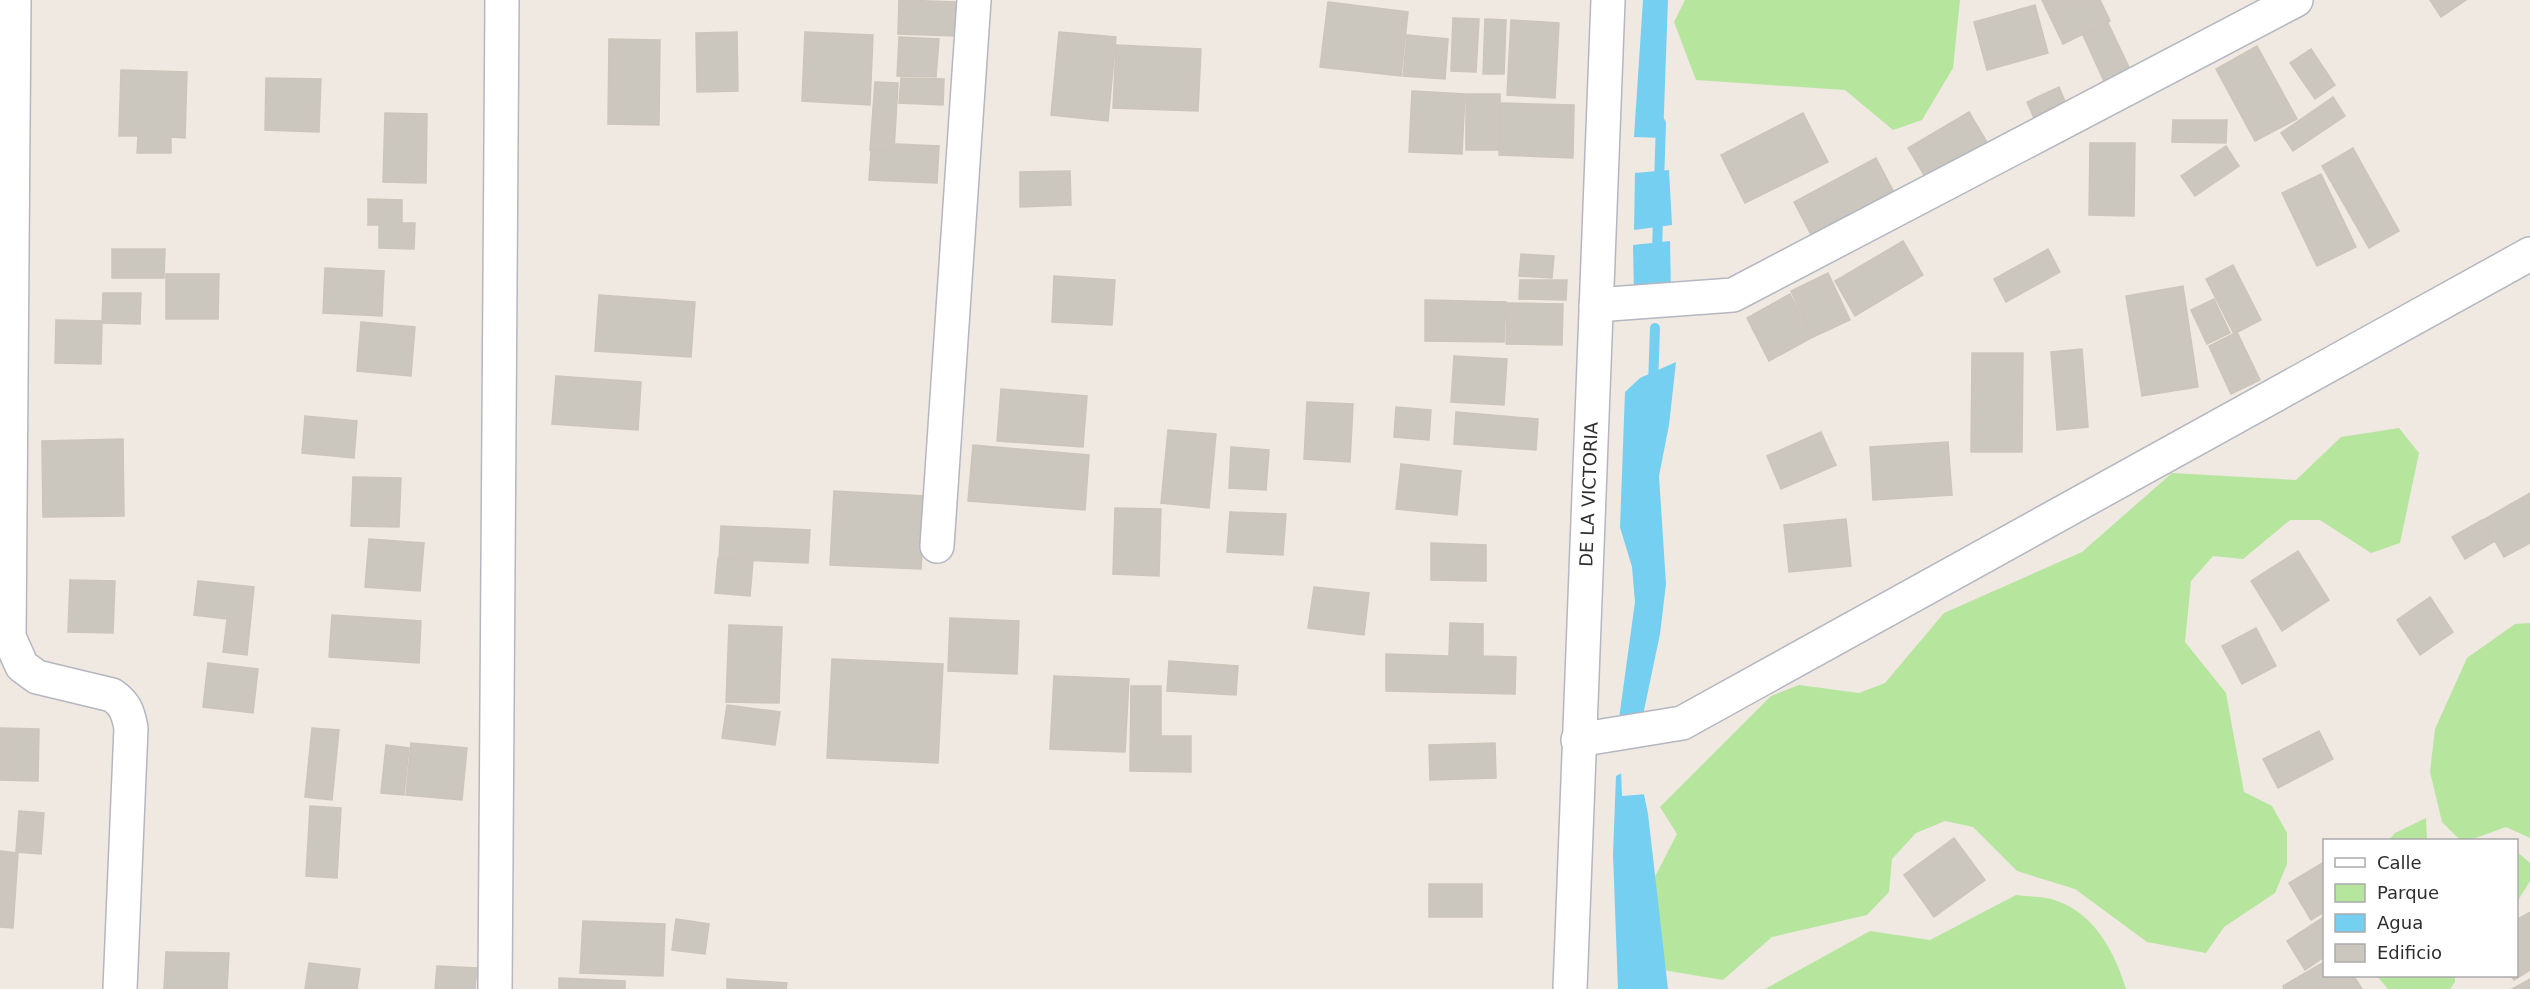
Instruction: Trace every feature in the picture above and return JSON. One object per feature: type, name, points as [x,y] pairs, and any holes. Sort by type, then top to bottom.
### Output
[{"type":"street","points":[[14,0],[9,637],[22,666],[37,677],[112,695],[122,702],[128,713],[131,728],[120,989]]},
{"type":"street","points":[[495,989],[502,0]]},
{"type":"street","points":[[936,546],[974,0]]},
{"type":"street","name":"DE LA VICTORIA","points":[[1570,989],[1608,0]]},
{"type":"street","points":[[1596,305],[1733,295],[2296,0]]},
{"type":"street","points":[[1578,740],[1682,723],[2530,254]]},
{"type":"green space","points":[[1685,0],[1960,0],[1953,68],[1922,120],[1893,130],[1845,90],[1696,80],[1674,22]]},
{"type":"green space","points":[[2399,428],[2419,453],[2400,543],[2371,553],[2320,520],[2290,520],[2243,559],[2213,556],[2191,581],[2185,642],[2226,693],[2244,792],[2272,806],[2287,833],[2287,864],[2275,893],[2224,927],[2206,953],[2147,942],[2075,889],[2017,871],[1973,827],[1945,821],[1916,833],[1892,859],[1889,892],[1867,915],[1772,937],[1723,980],[1663,970],[1634,917],[1677,834],[1660,807],[1771,696],[1799,685],[1859,693],[1885,683],[1944,613],[2082,552],[2172,473],[2296,480],[2341,437]]},
{"type":"green space","points":[[2530,623],[2530,838],[2506,827],[2473,839],[2459,839],[2442,822],[2430,772],[2435,729],[2467,658],[2515,624]]},
{"type":"green space","points":[[2426,818],[2427,839],[2390,839],[2395,833]]},
{"type":"green space","points":[[2518,853],[2530,863],[2530,881],[2518,900]]},
{"type":"green space","points":[[2016,895],[2052,899],[2082,915],[2102,936],[2116,962],[2126,989],[1765,989],[1870,931],[1930,940]]},
{"type":"green space","points":[[2378,977],[2455,977],[2455,982],[2450,989],[2388,989]]},
{"type":"water","points":[[1643,0],[1668,0],[1663,138],[1634,137]]},
{"type":"water","points":[[1669,170],[1672,225],[1634,230],[1635,173]]},
{"type":"water","points":[[1670,241],[1671,293],[1634,292],[1633,245]]},
{"type":"water","points":[[1676,362],[1669,425],[1659,476],[1666,584],[1660,634],[1639,734],[1615,748],[1635,602],[1632,567],[1620,527],[1625,392],[1640,378]]},
{"type":"water","points":[[1627,770],[1641,780],[1648,814],[1668,989],[1618,989],[1613,854],[1616,776]]},
{"type":"pier","points":[[1628,767],[1638,772],[1643,778],[1647,794],[1622,796],[1621,770]]},
{"type":"building","points":[[899,0],[958,2],[957,36],[898,34]]},
{"type":"building","points":[[2042,0],[2100,0],[2110,21],[2063,44]]},
{"type":"building","points":[[2430,0],[2466,0],[2441,17]]},
{"type":"building","points":[[1328,2],[1408,12],[1401,76],[1320,67]]},
{"type":"building","points":[[2035,5],[2048,53],[1987,70],[1974,22]]},
{"type":"building","points":[[1453,18],[1479,19],[1476,72],[1451,71]]},
{"type":"building","points":[[1485,19],[1506,20],[1504,74],[1483,74]]},
{"type":"building","points":[[1511,20],[1559,23],[1555,98],[1507,95]]},
{"type":"building","points":[[2108,23],[2134,78],[2108,90],[2083,35]]},
{"type":"building","points":[[737,32],[738,91],[697,92],[696,33]]},
{"type":"building","points":[[805,32],[873,35],[870,105],[802,101]]},
{"type":"building","points":[[1059,32],[1116,37],[1108,121],[1051,115]]},
{"type":"building","points":[[1407,35],[1448,39],[1445,79],[1403,76]]},
{"type":"building","points":[[899,37],[939,39],[936,77],[897,76]]},
{"type":"building","points":[[609,39],[660,40],[659,125],[608,124]]},
{"type":"building","points":[[1116,45],[1201,49],[1198,111],[1113,108]]},
{"type":"building","points":[[2257,46],[2297,119],[2255,141],[2216,69]]},
{"type":"building","points":[[2311,49],[2335,85],[2315,99],[2290,63]]},
{"type":"building","points":[[121,70],[187,72],[185,138],[171,137],[171,153],[137,153],[138,136],[119,136]]},
{"type":"building","points":[[266,78],[321,79],[319,132],[265,130]]},
{"type":"building","points":[[901,78],[944,79],[943,105],[899,103]]},
{"type":"building","points":[[875,82],[898,83],[894,151],[870,150]]},
{"type":"building","points":[[2059,87],[2069,111],[2037,125],[2027,102]]},
{"type":"building","points":[[1412,91],[1465,94],[1462,154],[1409,152]]},
{"type":"building","points":[[1466,94],[1500,94],[1500,150],[1466,150]]},
{"type":"building","points":[[2333,97],[2345,116],[2293,151],[2281,133]]},
{"type":"building","points":[[1501,103],[1574,105],[1573,158],[1499,155]]},
{"type":"building","points":[[1969,112],[1991,149],[1930,185],[1908,148]]},
{"type":"building","points":[[385,113],[427,114],[426,183],[383,182]]},
{"type":"building","points":[[1803,113],[1828,162],[1745,203],[1721,155]]},
{"type":"building","points":[[2173,120],[2227,120],[2226,143],[2172,142]]},
{"type":"building","points":[[2090,143],[2135,143],[2134,216],[2089,215]]},
{"type":"building","points":[[896,144],[939,146],[937,183],[869,180],[871,151],[895,152]]},
{"type":"building","points":[[2226,146],[2239,166],[2195,196],[2181,176]]},
{"type":"building","points":[[2353,148],[2399,231],[2369,248],[2322,166]]},
{"type":"building","points":[[1876,158],[1898,200],[1816,244],[1794,202]]},
{"type":"building","points":[[1070,171],[1071,205],[1020,207],[1020,172]]},
{"type":"building","points":[[2321,174],[2356,247],[2317,266],[2282,193]]},
{"type":"building","points":[[368,199],[402,200],[402,223],[415,223],[414,249],[379,248],[379,225],[368,225]]},
{"type":"building","points":[[1903,241],[1923,275],[1855,316],[1835,281]]},
{"type":"building","points":[[112,249],[165,249],[164,278],[112,278]]},
{"type":"building","points":[[2048,249],[2060,272],[2006,302],[1994,279]]},
{"type":"building","points":[[1521,254],[1554,256],[1552,278],[1519,276]]},
{"type":"building","points":[[2233,265],[2261,320],[2234,334],[2206,279]]},
{"type":"building","points":[[325,268],[384,271],[382,316],[323,313]]},
{"type":"building","points":[[1828,273],[1850,320],[1813,337],[1791,291]]},
{"type":"building","points":[[166,274],[219,274],[218,319],[166,319]]},
{"type":"building","points":[[1054,276],[1115,280],[1112,325],[1052,322]]},
{"type":"building","points":[[1520,280],[1567,280],[1566,300],[1519,299]]},
{"type":"building","points":[[2183,286],[2198,387],[2142,396],[2126,296]]},
{"type":"building","points":[[103,293],[141,293],[140,324],[102,323]]},
{"type":"building","points":[[1790,294],[1813,337],[1769,361],[1747,318]]},
{"type":"building","points":[[599,295],[695,302],[691,357],[595,351]]},
{"type":"building","points":[[2214,299],[2230,333],[2207,344],[2191,310]]},
{"type":"building","points":[[1425,300],[1506,302],[1504,342],[1425,341]]},
{"type":"building","points":[[1507,303],[1563,304],[1562,345],[1506,344]]},
{"type":"building","points":[[56,320],[102,321],[101,364],[55,363]]},
{"type":"building","points":[[361,322],[415,327],[411,376],[357,371]]},
{"type":"building","points":[[2237,332],[2260,380],[2231,394],[2209,346]]},
{"type":"building","points":[[2082,349],[2088,427],[2057,430],[2051,352]]},
{"type":"building","points":[[1972,353],[2023,353],[2022,452],[1971,452]]},
{"type":"building","points":[[1454,356],[1507,359],[1504,405],[1451,402]]},
{"type":"building","points":[[556,376],[641,382],[638,430],[552,424]]},
{"type":"building","points":[[1001,389],[1087,396],[1083,447],[997,441]]},
{"type":"building","points":[[1307,402],[1353,404],[1350,462],[1304,459]]},
{"type":"building","points":[[1396,407],[1431,410],[1429,440],[1394,437]]},
{"type":"building","points":[[1456,412],[1538,419],[1536,450],[1454,444]]},
{"type":"building","points":[[305,416],[357,421],[354,458],[302,453]]},
{"type":"building","points":[[1168,430],[1216,434],[1209,508],[1161,503]]},
{"type":"building","points":[[1821,432],[1836,465],[1781,489],[1767,456]]},
{"type":"building","points":[[123,439],[124,516],[43,517],[42,441]]},
{"type":"building","points":[[1948,442],[1952,495],[1873,500],[1870,447]]},
{"type":"building","points":[[973,445],[1089,455],[1085,510],[968,501]]},
{"type":"building","points":[[1231,447],[1269,450],[1266,490],[1229,488]]},
{"type":"building","points":[[1401,464],[1461,471],[1457,515],[1396,509]]},
{"type":"building","points":[[353,477],[401,478],[399,527],[351,526]]},
{"type":"building","points":[[834,491],[925,496],[921,569],[830,565]]},
{"type":"building","points":[[2530,493],[2530,543],[2504,557],[2483,520]]},
{"type":"building","points":[[1115,508],[1161,509],[1159,576],[1113,574]]},
{"type":"building","points":[[1230,512],[1286,514],[1283,555],[1227,552]]},
{"type":"building","points":[[1846,519],[1851,566],[1789,572],[1784,525]]},
{"type":"building","points":[[2482,520],[2495,541],[2465,559],[2452,537]]},
{"type":"building","points":[[721,526],[810,530],[808,563],[719,559]]},
{"type":"building","points":[[369,539],[424,543],[420,591],[365,587]]},
{"type":"building","points":[[1431,543],[1486,545],[1486,581],[1431,580]]},
{"type":"building","points":[[2298,551],[2329,600],[2282,631],[2251,581]]},
{"type":"building","points":[[718,558],[753,561],[750,596],[715,593]]},
{"type":"building","points":[[70,580],[115,581],[113,633],[68,632]]},
{"type":"building","points":[[198,581],[254,587],[247,655],[223,652],[227,619],[194,615]]},
{"type":"building","points":[[1314,587],[1369,593],[1364,635],[1308,628]]},
{"type":"building","points":[[2430,597],[2453,632],[2420,655],[2397,620]]},
{"type":"building","points":[[332,615],[421,621],[419,663],[329,657]]},
{"type":"building","points":[[950,618],[1019,621],[1017,674],[948,671]]},
{"type":"building","points":[[1450,623],[1483,624],[1483,656],[1516,657],[1515,694],[1386,691],[1386,654],[1449,656]]},
{"type":"building","points":[[729,625],[782,627],[779,703],[726,702]]},
{"type":"building","points":[[2256,628],[2276,666],[2242,684],[2222,646]]},
{"type":"building","points":[[832,659],[943,664],[938,763],[827,758]]},
{"type":"building","points":[[1169,661],[1238,666],[1236,695],[1167,691]]},
{"type":"building","points":[[208,663],[258,669],[253,713],[203,707]]},
{"type":"building","points":[[1054,676],[1129,679],[1125,752],[1050,749]]},
{"type":"building","points":[[1131,686],[1161,686],[1161,736],[1191,736],[1191,772],[1130,771]]},
{"type":"building","points":[[727,705],[780,712],[775,745],[722,738]]},
{"type":"building","points":[[0,728],[39,729],[38,781],[0,780]]},
{"type":"building","points":[[312,728],[339,730],[332,800],[305,797]]},
{"type":"building","points":[[2319,731],[2333,759],[2278,788],[2263,759]]},
{"type":"building","points":[[411,743],[467,748],[462,800],[406,795]]},
{"type":"building","points":[[1495,743],[1496,778],[1430,780],[1429,745]]},
{"type":"building","points":[[386,745],[409,748],[404,795],[381,793]]},
{"type":"building","points":[[310,806],[341,808],[337,878],[306,876]]},
{"type":"building","points":[[19,811],[44,813],[41,854],[16,852]]},
{"type":"building","points":[[1954,838],[1985,880],[1934,917],[1904,875]]},
{"type":"building","points":[[0,851],[18,853],[13,928],[0,927]]},
{"type":"building","points":[[2323,863],[2323,913],[2311,920],[2289,883]]},
{"type":"building","points":[[1429,884],[1482,884],[1482,917],[1429,917]]},
{"type":"building","points":[[2530,912],[2530,970],[2514,980],[2512,977],[2518,977],[2518,919]]},
{"type":"building","points":[[2323,918],[2323,958],[2305,970],[2287,941]]},
{"type":"building","points":[[676,919],[709,924],[705,954],[672,950]]},
{"type":"building","points":[[583,921],[665,924],[663,976],[580,973]]},
{"type":"building","points":[[166,952],[229,953],[227,989],[164,989]]},
{"type":"building","points":[[309,963],[360,969],[357,989],[305,989]]},
{"type":"building","points":[[2323,963],[2323,977],[2355,977],[2362,989],[2284,989],[2283,986]]},
{"type":"building","points":[[437,966],[477,968],[475,989],[435,989]]},
{"type":"building","points":[[559,978],[625,981],[625,989],[559,989]]},
{"type":"building","points":[[727,979],[787,983],[786,989],[727,989]]},
{"type":"building","points":[[2530,979],[2530,989],[2512,989]]},
{"type":"waterway","points":[[1659,183],[1661,123]]},
{"type":"waterway","points":[[1657,255],[1658,213]]},
{"type":"waterway","points":[[1653,385],[1655,328]]}]
